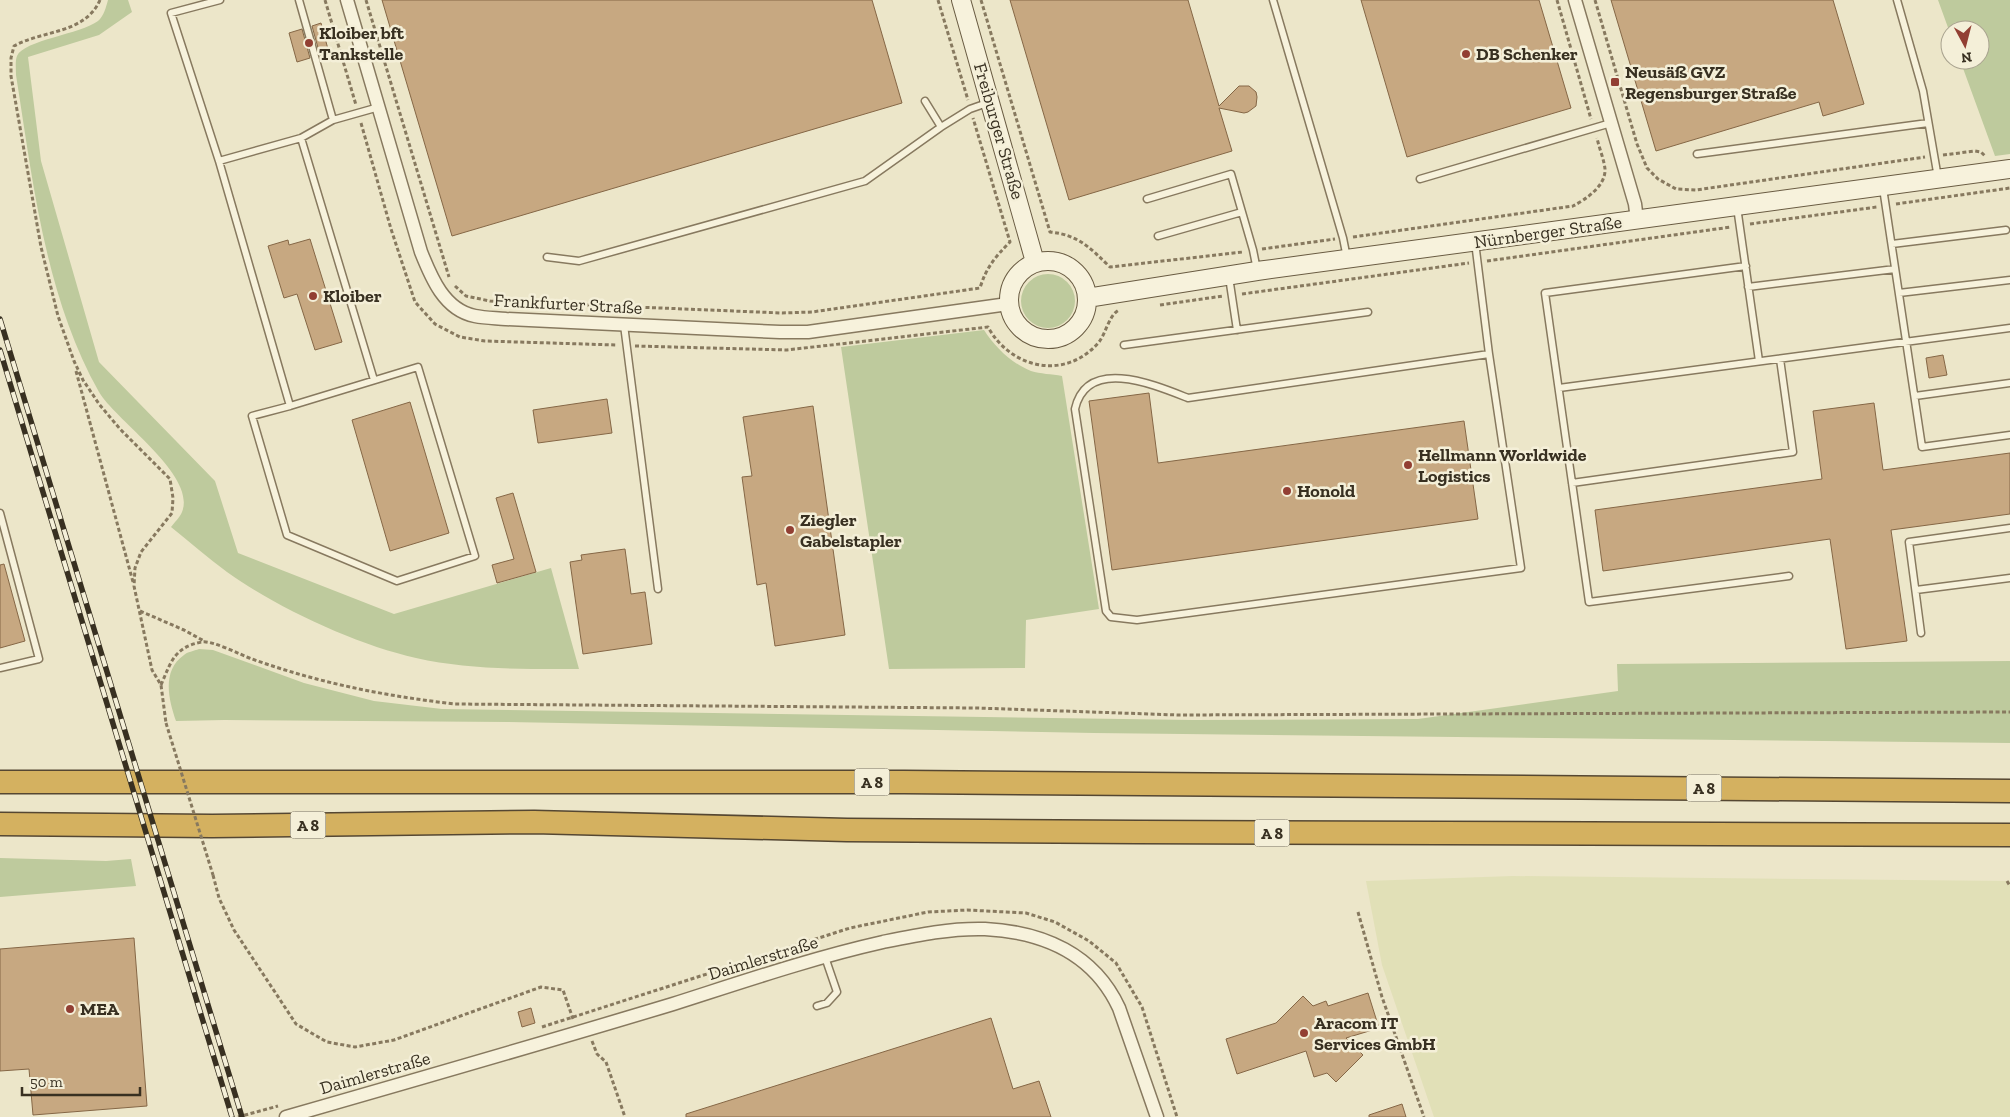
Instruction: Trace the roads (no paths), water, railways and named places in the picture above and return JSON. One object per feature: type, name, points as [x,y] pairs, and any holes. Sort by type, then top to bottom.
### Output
[{"type":"highway","name":"A 8","points":[[0,782],[904,782],[2010,791]]},
{"type":"highway","name":"A 8","points":[[0,824],[212,826],[534,822],[847,830],[2010,835]]},
{"type":"highway","points":[[0,839],[83,824]]},
{"type":"street","name":"Frankfurter Straße","points":[[347,0],[380,107],[421,252],[439,290],[454,306],[472,315],[506,319],[624,325],[808,332],[1008,304]]},
{"type":"street","name":"Freiburger Straße","points":[[961,0],[1035,262]]},
{"type":"street","points":[[1575,0],[1635,204],[1637,220]]},
{"type":"street","name":"Nürnberger Straße","points":[[1087,298],[1228,275],[2010,169]]},
{"type":"street","points":[[1054,260],[1067,265],[1077,273],[1084,285],[1087,298],[1086,312],[1079,324],[1069,333],[1057,338],[1043,339],[1030,335],[1019,328],[1012,317],[1008,304],[1012,281],[1020,272],[1035,262],[1054,260]]},
{"type":"street","name":"Daimlerstraße","points":[[288,1117],[579,1033],[826,957],[914,935],[957,929],[1010,931],[1035,936],[1054,943],[1086,964],[1112,992],[1129,1034],[1156,1117]]},
{"type":"lane","points":[[220,0],[171,13],[219,161],[290,406]]},
{"type":"lane","points":[[299,0],[334,120]]},
{"type":"lane","points":[[1272,0],[1348,259]]},
{"type":"lane","points":[[1897,0],[1923,90],[1939,179]]},
{"type":"lane","points":[[925,101],[941,127]]},
{"type":"lane","points":[[547,257],[579,261],[865,181],[941,127],[970,109],[991,102]]},
{"type":"lane","points":[[219,161],[302,138],[334,120],[380,107]]},
{"type":"lane","points":[[1420,179],[1611,123]]},
{"type":"lane","points":[[1698,154],[1928,123]]},
{"type":"lane","points":[[302,138],[374,380]]},
{"type":"lane","points":[[1147,199],[1231,174],[1253,250],[1257,271]]},
{"type":"lane","points":[[1883,187],[1922,447],[2010,435]]},
{"type":"lane","points":[[1737,206],[1759,361]]},
{"type":"lane","points":[[1158,236],[1242,212]]},
{"type":"lane","points":[[1892,244],[2006,230]]},
{"type":"lane","points":[[1474,242],[1521,568],[1137,620],[1111,617],[1106,611],[1075,409],[1083,389],[1100,381],[1124,378],[1148,382],[1188,398],[1489,354]]},
{"type":"lane","points":[[1746,266],[1545,293],[1590,602],[1789,576]]},
{"type":"lane","points":[[1748,287],[1895,269]]},
{"type":"lane","points":[[1228,275],[1237,330]]},
{"type":"lane","points":[[1899,294],[2010,280]]},
{"type":"lane","points":[[1124,345],[1368,312]]},
{"type":"lane","points":[[624,325],[658,589]]},
{"type":"lane","points":[[1559,388],[2010,328]]},
{"type":"lane","points":[[1572,483],[1793,452],[1780,359]]},
{"type":"lane","points":[[418,367],[475,556],[397,581],[287,535],[252,416],[290,406],[418,367]]},
{"type":"lane","points":[[1915,396],[2010,383]]},
{"type":"lane","points":[[0,513],[39,659],[0,668]]},
{"type":"lane","points":[[1921,633],[1909,542],[2010,528]]},
{"type":"lane","points":[[1916,590],[2010,578]]},
{"type":"lane","points":[[817,1006],[827,1003],[837,992],[826,957]]},
{"type":"railway","points":[[0,319],[242,1117]]},
{"type":"railway","points":[[0,350],[232,1117]]},
{"type":"place","name":"Kloiber bft Tankstelle","points":[[309,43]]},
{"type":"place","name":"DB Schenker","points":[[1466,54]]},
{"type":"place","name":"Neusäß GVZ Regensburger Straße","points":[[1615,82]]},
{"type":"place","name":"Kloiber","points":[[313,296]]},
{"type":"place","name":"Hellmann Worldwide Logistics","points":[[1408,465]]},
{"type":"place","name":"Honold","points":[[1287,491]]},
{"type":"place","name":"Ziegler Gabelstapler","points":[[790,530]]},
{"type":"place","name":"MEA","points":[[70,1009]]},
{"type":"place","name":"Aracom IT Services GmbH","points":[[1304,1033]]}]
